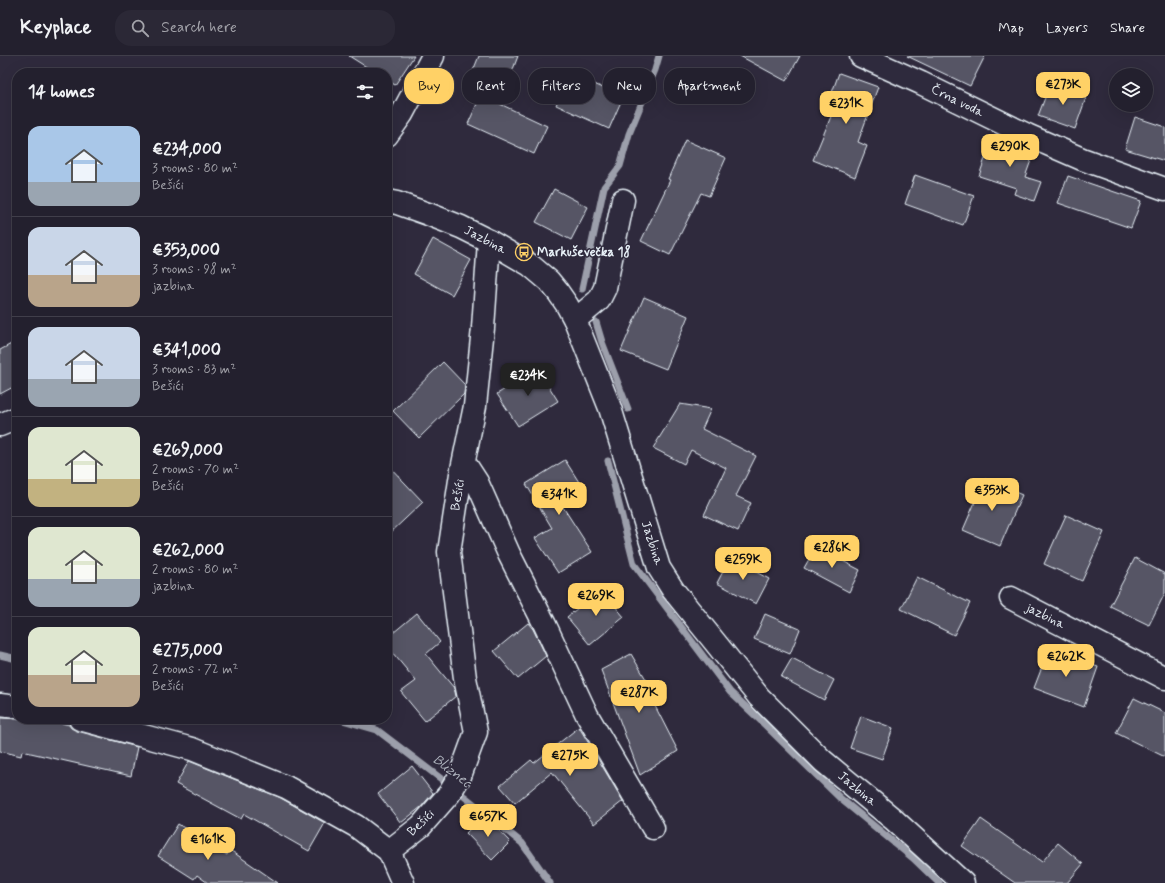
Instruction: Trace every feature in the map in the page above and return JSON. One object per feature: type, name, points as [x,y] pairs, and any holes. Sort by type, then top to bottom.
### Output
[{"type":"street","points":[[392,128],[402,114],[433,56]]},
{"type":"street","name":"Črna voda","points":[[861,56],[921,83],[1027,135],[1082,159],[1165,190]]},
{"type":"street","name":"Jazbina","points":[[392,199],[461,227],[490,242],[530,265],[549,281],[567,305],[575,320],[610,408],[659,568],[673,590],[759,697],[823,761],[893,820],[963,883]]},
{"type":"street","points":[[575,320],[599,300],[605,288],[623,200]]},
{"type":"street","name":"Bešići","points":[[389,851],[421,826],[454,785],[476,732],[465,678],[449,552],[475,406],[490,242]]},
{"type":"street","points":[[0,425],[12,420]]},
{"type":"street","name":"Bešići","points":[[464,462],[477,482],[509,554],[545,625],[587,715],[653,828]]},
{"type":"street","name":"jazbina","points":[[1011,598],[1165,678]]},
{"type":"street","points":[[0,705],[12,706]]},
{"type":"street","points":[[99,724],[192,749],[286,787],[356,826],[389,851],[402,883]]},
{"type":"building","points":[[349,56],[414,56],[406,68],[404,68],[404,71],[395,85],[392,83],[392,68],[368,68]]},
{"type":"building","points":[[479,56],[518,56],[514,68],[474,68]]},
{"type":"building","points":[[740,56],[800,56],[786,81]]},
{"type":"building","points":[[907,56],[985,56],[970,86]]},
{"type":"building","points":[[839,73],[878,87],[858,142],[867,146],[855,177],[813,160],[832,114],[825,112]]},
{"type":"building","points":[[1051,82],[1087,95],[1075,129],[1038,116]]},
{"type":"building","points":[[595,84],[603,88],[603,104],[620,104],[609,129],[556,105],[595,104]]},
{"type":"building","points":[[477,104],[500,104],[547,126],[534,154],[468,124]]},
{"type":"building","points":[[1135,117],[1165,127],[1165,161],[1125,149]]},
{"type":"building","points":[[992,138],[1034,152],[1025,177],[1041,182],[1034,201],[1014,194],[1016,188],[979,176]]},
{"type":"building","points":[[685,140],[726,158],[709,196],[701,193],[670,255],[641,241],[670,180],[668,179]]},
{"type":"building","points":[[915,175],[974,196],[963,225],[905,204]]},
{"type":"building","points":[[1068,176],[1141,201],[1131,228],[1058,203]]},
{"type":"building","points":[[554,189],[588,207],[571,240],[536,222]]},
{"type":"building","points":[[433,239],[471,260],[452,295],[414,274]]},
{"type":"building","points":[[644,297],[688,316],[666,369],[621,351]]},
{"type":"building","points":[[12,344],[12,388],[0,394],[0,350]]},
{"type":"building","points":[[443,362],[465,385],[464,394],[419,438],[393,411]]},
{"type":"building","points":[[538,369],[558,401],[518,426],[497,394]]},
{"type":"building","points":[[680,404],[711,409],[702,429],[756,456],[736,496],[751,503],[738,531],[704,515],[726,468],[691,450],[684,464],[653,448]]},
{"type":"building","points":[[565,460],[584,490],[561,504],[592,552],[558,573],[535,538],[552,528],[526,484]]},
{"type":"building","points":[[392,469],[423,502],[392,531]]},
{"type":"building","points":[[985,479],[1022,495],[1000,546],[963,530]]},
{"type":"building","points":[[1066,515],[1104,532],[1082,581],[1044,564]]},
{"type":"building","points":[[816,547],[860,570],[849,592],[804,568]]},
{"type":"building","points":[[730,558],[769,579],[756,604],[717,583]]},
{"type":"building","points":[[1135,558],[1165,574],[1165,593],[1149,625],[1110,606]]},
{"type":"building","points":[[917,577],[970,603],[954,635],[901,609]]},
{"type":"building","points":[[601,589],[624,617],[590,645],[567,617]]},
{"type":"building","points":[[417,613],[440,642],[426,654],[454,688],[456,696],[425,721],[401,692],[416,681],[392,652],[392,634]]},
{"type":"building","points":[[765,614],[800,629],[790,654],[754,639]]},
{"type":"building","points":[[528,623],[533,629],[546,656],[518,679],[494,651]]},
{"type":"building","points":[[1049,649],[1098,667],[1084,707],[1034,688]]},
{"type":"building","points":[[631,654],[659,701],[654,704],[678,751],[640,775],[601,670]]},
{"type":"building","points":[[792,658],[834,680],[824,700],[781,677]]},
{"type":"building","points":[[1134,698],[1165,713],[1165,757],[1116,733]]},
{"type":"building","points":[[861,716],[893,728],[882,759],[850,748]]},
{"type":"building","points":[[0,718],[12,718],[12,724],[65,724],[77,731],[137,747],[131,776],[22,751],[21,756],[0,751]]},
{"type":"building","points":[[579,727],[623,801],[594,824],[552,772],[515,803],[500,786],[531,760],[534,763]]},
{"type":"building","points":[[189,761],[281,798],[325,823],[309,851],[244,814],[241,819],[176,784]]},
{"type":"building","points":[[412,766],[433,793],[421,807],[401,823],[378,794]]},
{"type":"building","points":[[484,815],[510,842],[492,860],[466,833]]},
{"type":"building","points":[[981,819],[1042,862],[1058,843],[1083,864],[1067,883],[1015,883],[962,846]]},
{"type":"building","points":[[178,824],[227,855],[230,850],[278,883],[208,883],[197,875],[194,879],[158,856]]},
{"type":"waterway","points":[[582,289],[604,187],[620,166],[629,134],[655,70],[659,56]]},
{"type":"waterway","points":[[596,322],[602,342],[628,409]]},
{"type":"waterway","points":[[608,461],[634,564],[730,692],[841,799],[913,858],[939,883]]},
{"type":"waterway","name":"Bliznec","points":[[0,655],[12,658]]},
{"type":"waterway","name":"Bliznec","points":[[356,724],[377,730],[465,797],[522,843],[550,883]]},
{"type":"place","name":"Markuševečka 18","points":[[524,252]]}]
